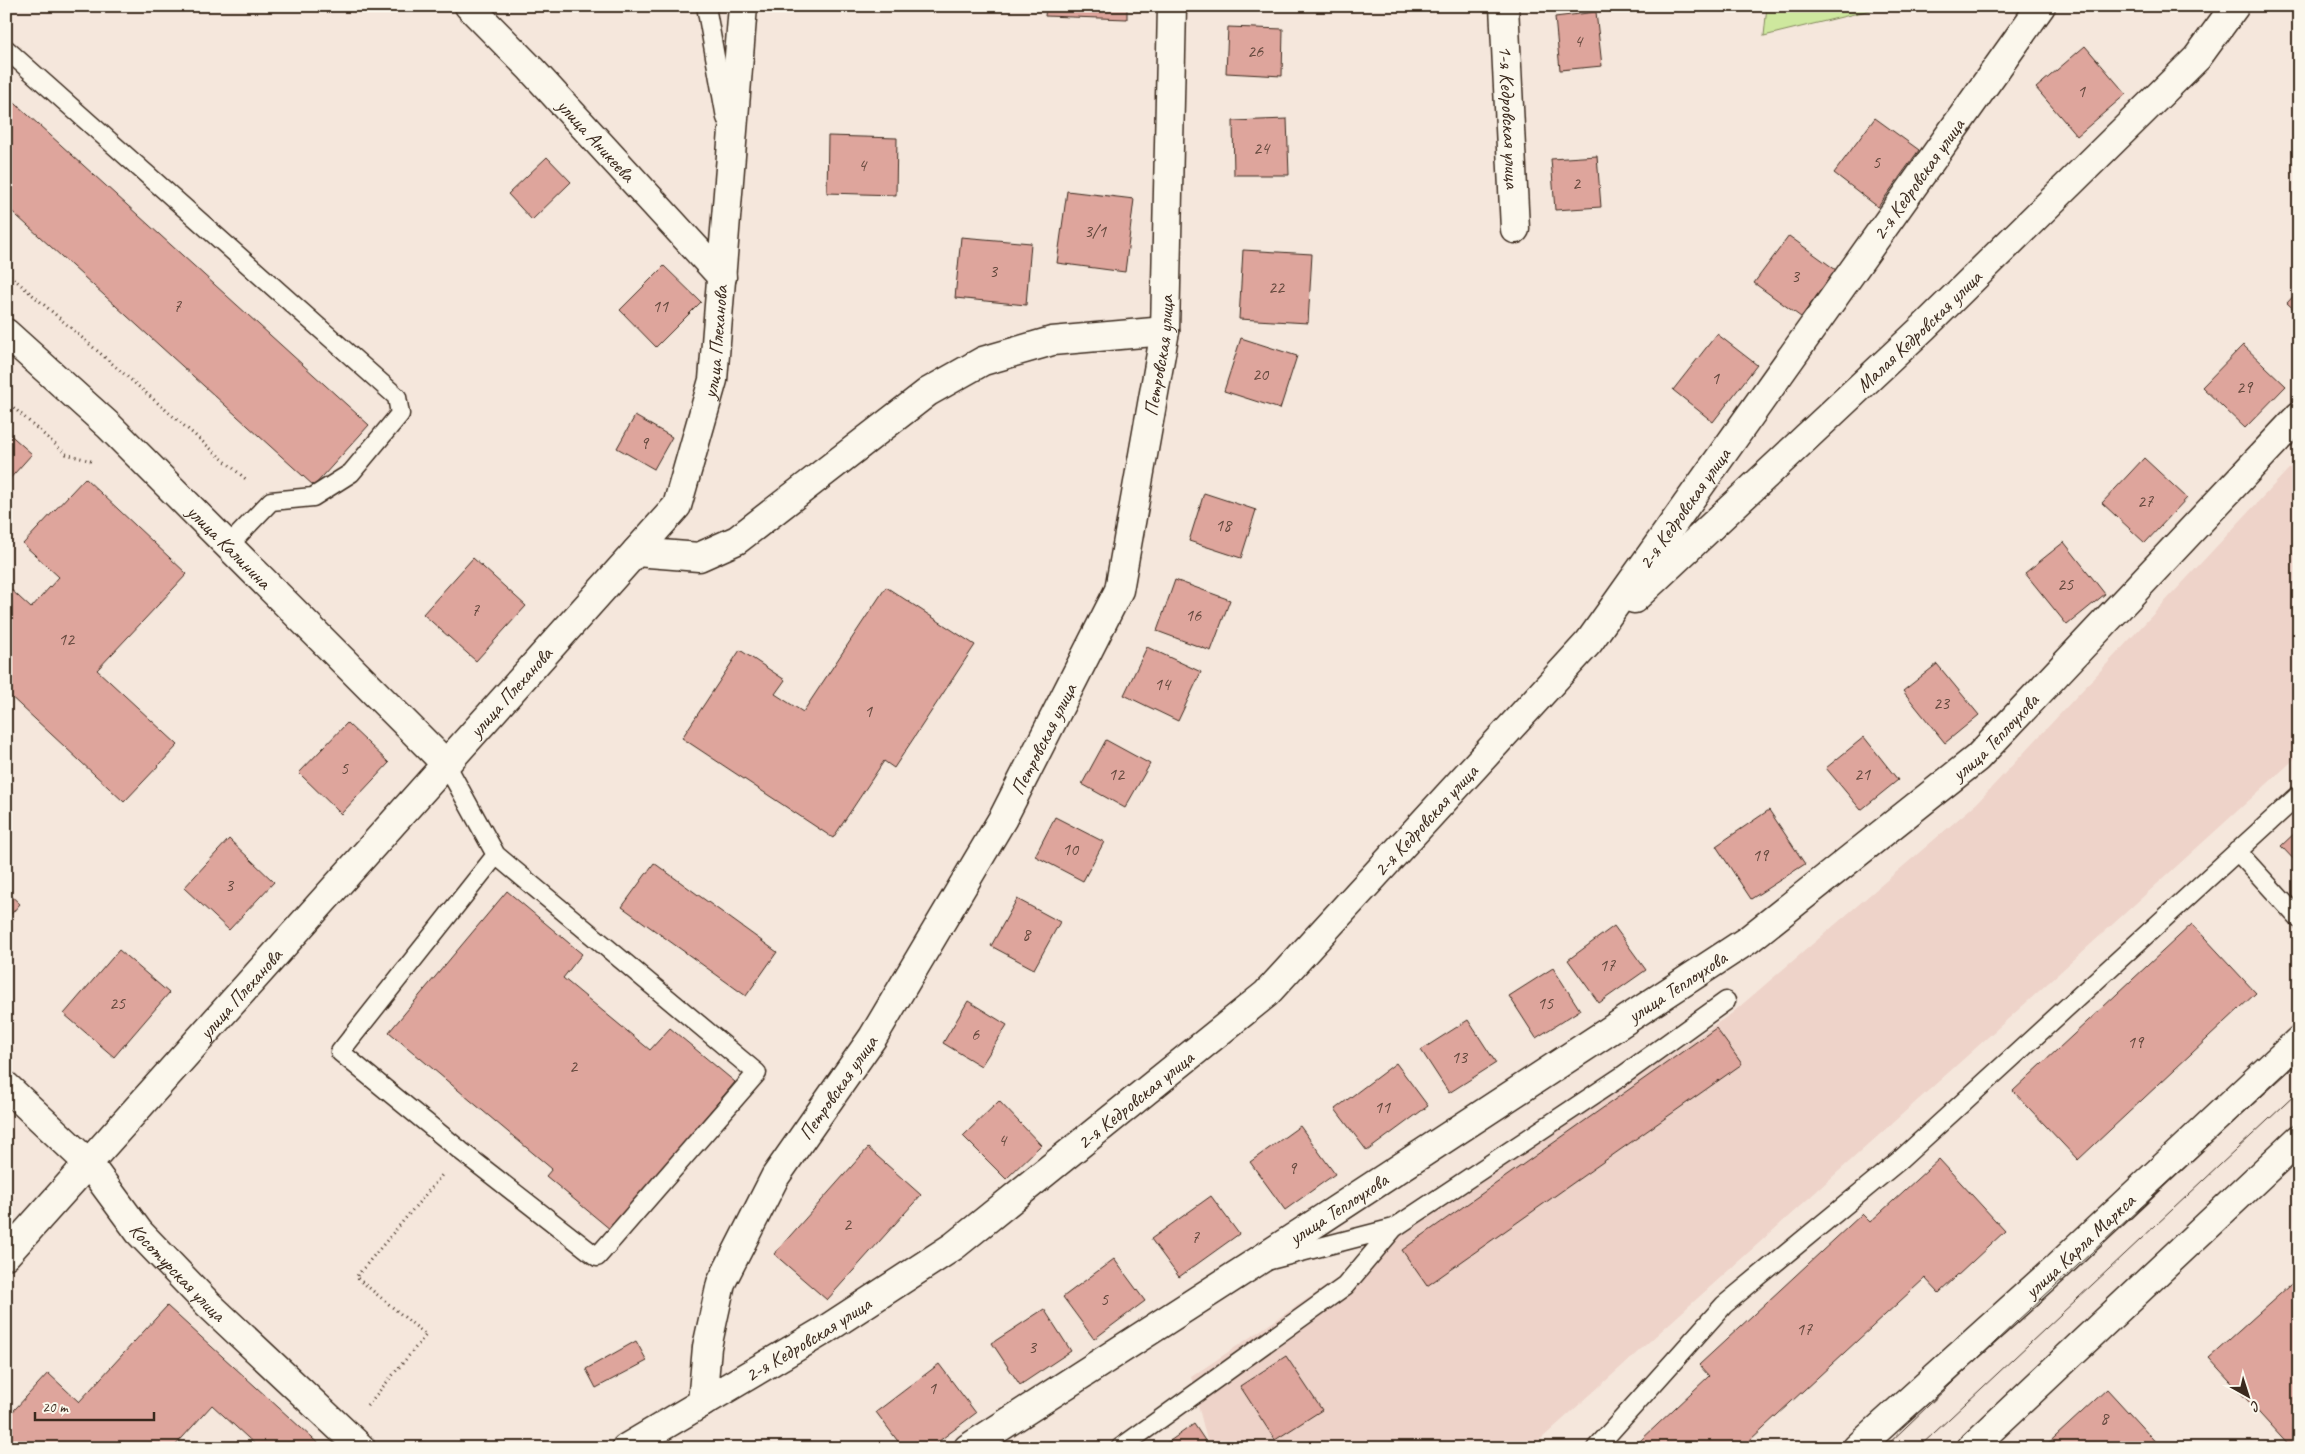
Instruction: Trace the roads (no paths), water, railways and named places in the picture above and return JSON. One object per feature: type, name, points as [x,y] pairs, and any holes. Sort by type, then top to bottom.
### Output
[{"type":"street","name":"улица Аникеева","points":[[469,6],[531,69],[722,277]]},
{"type":"street","name":"улица Плеханова","points":[[6,1256],[678,506],[713,380],[744,6]]},
{"type":"street","name":"Петровская улица","points":[[702,1403],[707,1347],[720,1282],[775,1177],[873,1037],[1003,818],[1119,590],[1165,331],[1172,6]]},
{"type":"street","name":"1-я Кедровская улица","points":[[1504,6],[1515,229]]},
{"type":"street","name":"2-я Кедровская улица","points":[[626,1448],[825,1330],[954,1246],[1266,994],[1589,642],[2041,6]]},
{"type":"street","name":"Малая Кедровская улица","points":[[1589,642],[1924,327],[2197,58],[2235,6]]},
{"type":"street","points":[[636,552],[699,557],[737,540],[928,392],[983,361],[1052,341],[1165,331]]},
{"type":"street","name":"улица Калинина","points":[[6,333],[109,426],[446,764]]},
{"type":"street","name":"улица Теплоухова","points":[[968,1448],[1255,1263],[1748,940],[1977,758],[2299,416]]},
{"type":"street","name":"улица Карла Маркса","points":[[1858,1448],[2054,1270],[2299,1040]]},
{"type":"street","name":"Косотурская улица","points":[[6,1086],[89,1164],[139,1232],[201,1297],[356,1444]]},
{"type":"street","points":[[1971,1448],[2299,1139]]},
{"type":"lane","points":[[706,6],[732,148]]},
{"type":"lane","points":[[6,48],[397,397],[400,414],[351,473],[313,497],[271,501],[228,546]]},
{"type":"lane","points":[[446,764],[496,855],[757,1073],[597,1257],[461,1151],[340,1052],[496,855]]},
{"type":"lane","points":[[1596,1448],[1724,1305],[1900,1160],[2299,795]]},
{"type":"lane","points":[[2237,851],[2299,919]]},
{"type":"lane","points":[[1120,1448],[1345,1286],[1394,1228],[1622,1076],[1726,1001]]},
{"type":"lane","points":[[1255,1263],[1394,1228]]},
{"type":"tram line","points":[[1884,1448],[2017,1321],[2299,1062]]},
{"type":"tram line","points":[[1918,1448],[2299,1091]]}]
